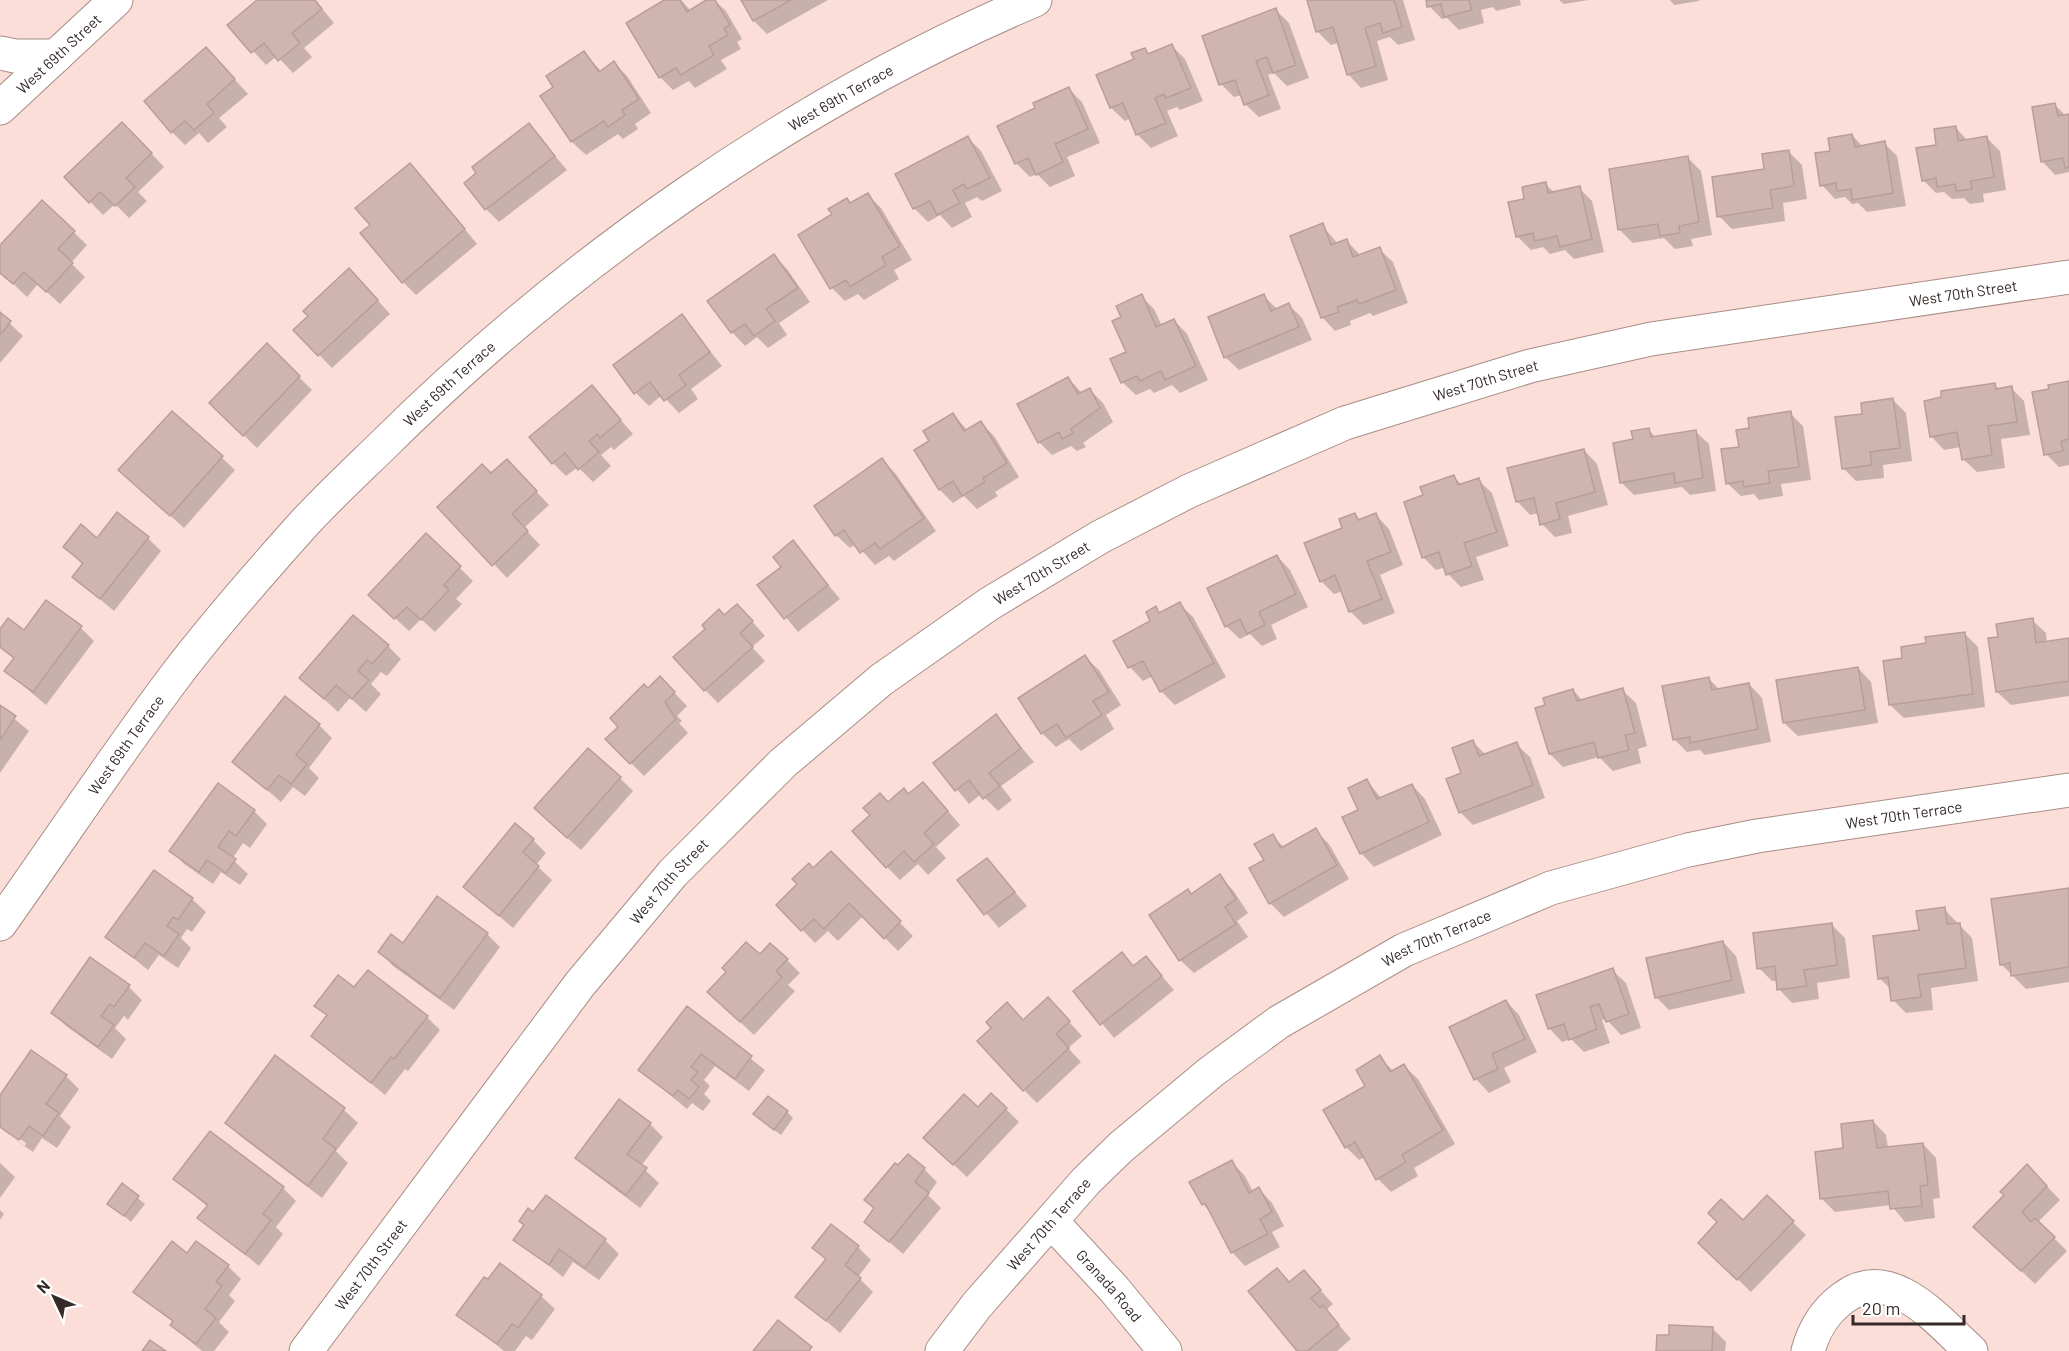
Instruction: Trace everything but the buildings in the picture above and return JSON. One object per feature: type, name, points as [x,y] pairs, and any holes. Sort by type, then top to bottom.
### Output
[{"type":"street","name":"West 69th Street","points":[[0,108],[116,0]]},
{"type":"street","name":"West 69th Terrace","points":[[0,924],[185,664],[301,527],[443,386],[557,288],[696,188],[810,114],[986,21],[1035,0]]},
{"type":"street","points":[[0,53],[15,56],[56,56]]},
{"type":"street","name":"West 70th Street","points":[[306,1351],[580,984],[673,873],[801,748],[881,680],[989,604],[1100,537],[1189,491],[1345,423],[1530,366],[1651,339],[2069,277]]},
{"type":"street","name":"West 70th Terrace","points":[[942,1351],[977,1305],[1086,1180],[1121,1147],[1211,1072],[1279,1022],[1404,950],[1551,888],[1688,850],[1757,836],[2069,790]]},
{"type":"street","name":"Granada Road","points":[[1051,1221],[1114,1289],[1165,1351]]},
{"type":"street","points":[[1808,1351],[1821,1319],[1834,1304],[1849,1293],[1876,1287],[1889,1287],[1916,1302],[1971,1351]]}]
